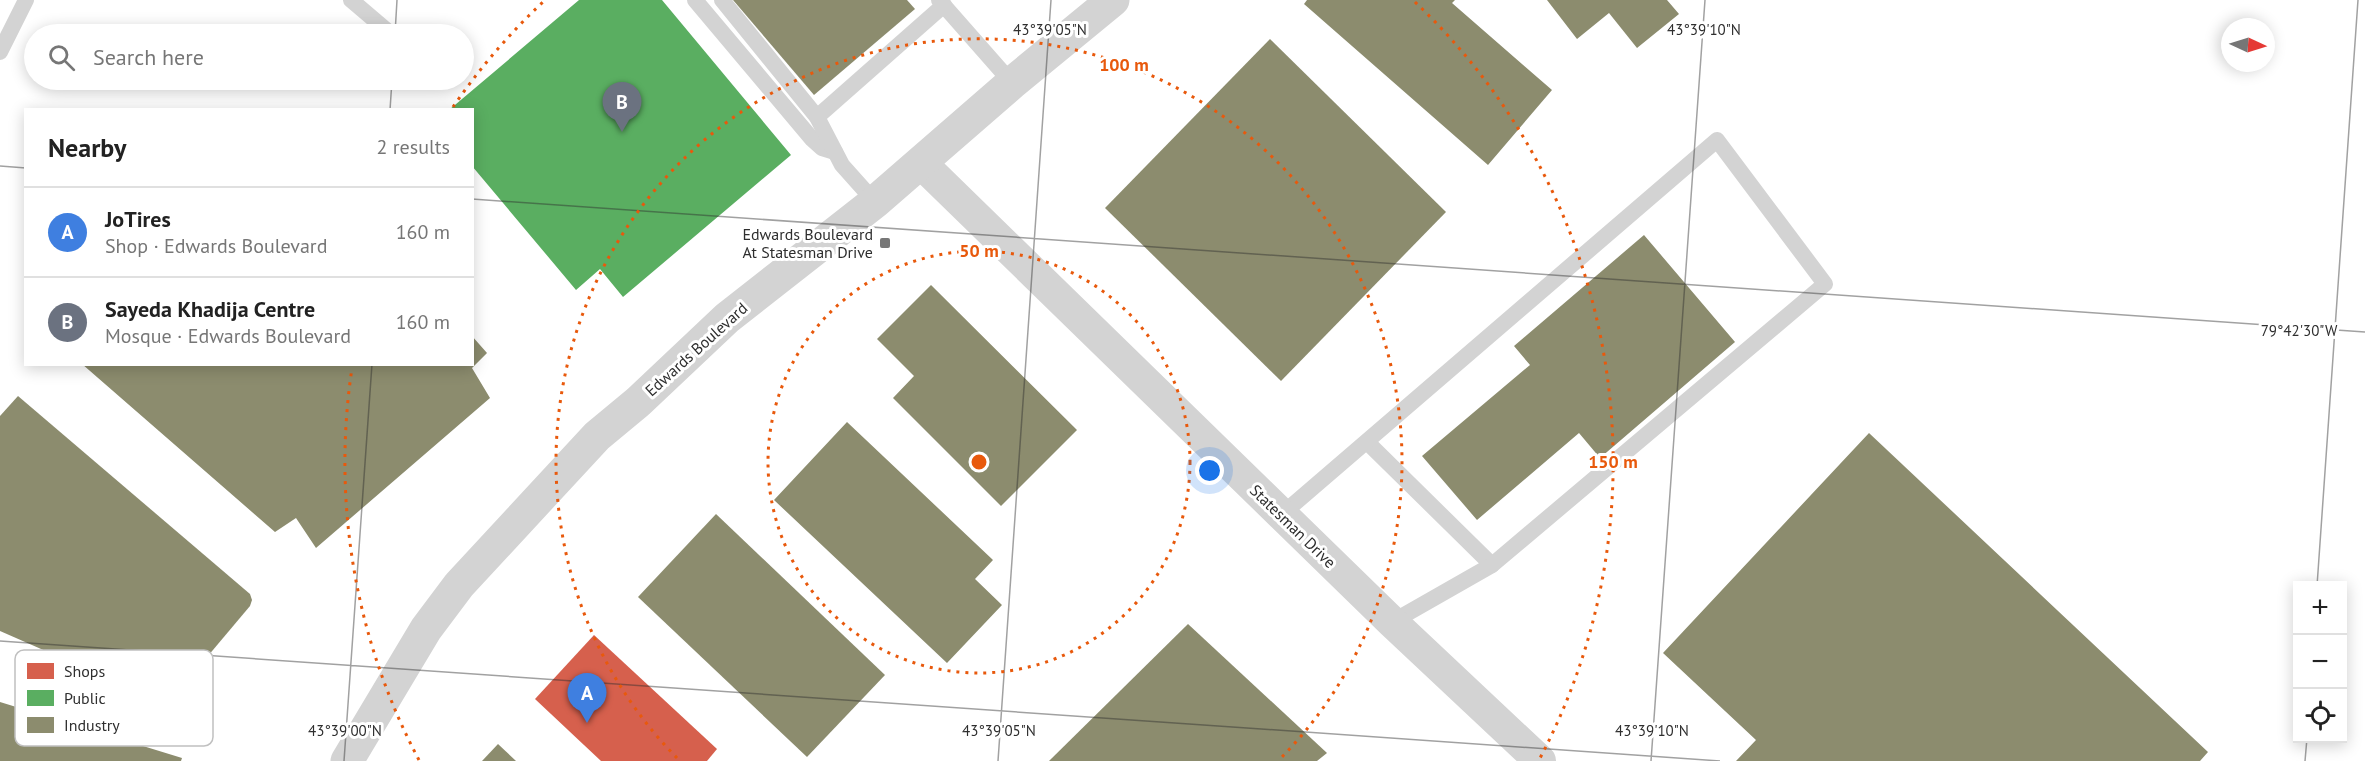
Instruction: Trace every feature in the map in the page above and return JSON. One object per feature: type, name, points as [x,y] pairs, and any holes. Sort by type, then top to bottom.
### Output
[{"type":"street","name":"Edwards Boulevard","points":[[347,761],[426,629],[459,585],[597,436],[638,402],[727,318],[875,202],[1012,83],[1113,0]]},
{"type":"street","name":"Statesman Drive","points":[[921,163],[1392,622],[1540,761]]},
{"type":"lane","points":[[0,52],[26,0]]},
{"type":"lane","points":[[351,0],[379,24]]},
{"type":"lane","points":[[695,0],[812,139],[822,148],[835,152]]},
{"type":"lane","points":[[722,0],[817,117],[842,165],[875,202]]},
{"type":"lane","points":[[817,117],[942,3],[1012,83]]},
{"type":"lane","points":[[1281,514],[1717,140],[1825,284],[1492,565],[1392,622]]},
{"type":"lane","points":[[1367,442],[1492,565]]},
{"type":"building: Shops","points":[[594,635],[717,749],[707,761],[601,761],[535,699]]},
{"type":"building: Public","points":[[579,0],[662,0],[791,155],[623,297],[600,269],[576,290],[474,168],[474,108],[451,108]]},
{"type":"building: Industry","points":[[733,0],[907,0],[915,9],[814,95]]},
{"type":"building: Industry","points":[[1307,0],[1455,0],[1452,3],[1552,90],[1488,165],[1304,4]]},
{"type":"building: Industry","points":[[1547,0],[1667,0],[1679,14],[1637,48],[1609,13],[1577,39]]},
{"type":"building: Industry","points":[[1270,39],[1446,212],[1281,381],[1105,208]]},
{"type":"building: Industry","points":[[1644,235],[1735,342],[1600,458],[1579,433],[1477,520],[1422,456],[1530,365],[1514,346]]},
{"type":"building: Industry","points":[[931,285],[1077,430],[1001,506],[893,398],[914,376],[877,339]]},
{"type":"building: Industry","points":[[474,338],[487,353],[474,366]]},
{"type":"building: Industry","points":[[84,366],[474,366],[472,368],[490,398],[316,548],[296,518],[275,532]]},
{"type":"building: Industry","points":[[18,396],[250,594],[252,600],[250,606],[213,650],[43,650],[0,631],[0,416]]},
{"type":"building: Industry","points":[[847,422],[993,560],[975,579],[1002,605],[947,663],[774,500]]},
{"type":"building: Industry","points":[[1869,433],[2208,752],[2200,761],[1736,761],[1756,740],[1663,653]]},
{"type":"building: Industry","points":[[716,514],[885,675],[807,757],[638,597]]},
{"type":"building: Industry","points":[[1188,624],[1327,753],[1317,761],[1049,761]]},
{"type":"building: Industry","points":[[0,702],[15,707],[15,746],[143,746],[182,758],[181,761],[0,761]]},
{"type":"building: Industry","points":[[498,744],[516,761],[482,761]]},
{"type":"place","name":"Sayeda Khadija Centre","points":[[622,132]]},
{"type":"place","name":"Edwards Boulevard At Statesman Drive","points":[[885,243]]},
{"type":"place","name":"JoTires","points":[[587,723]]}]
